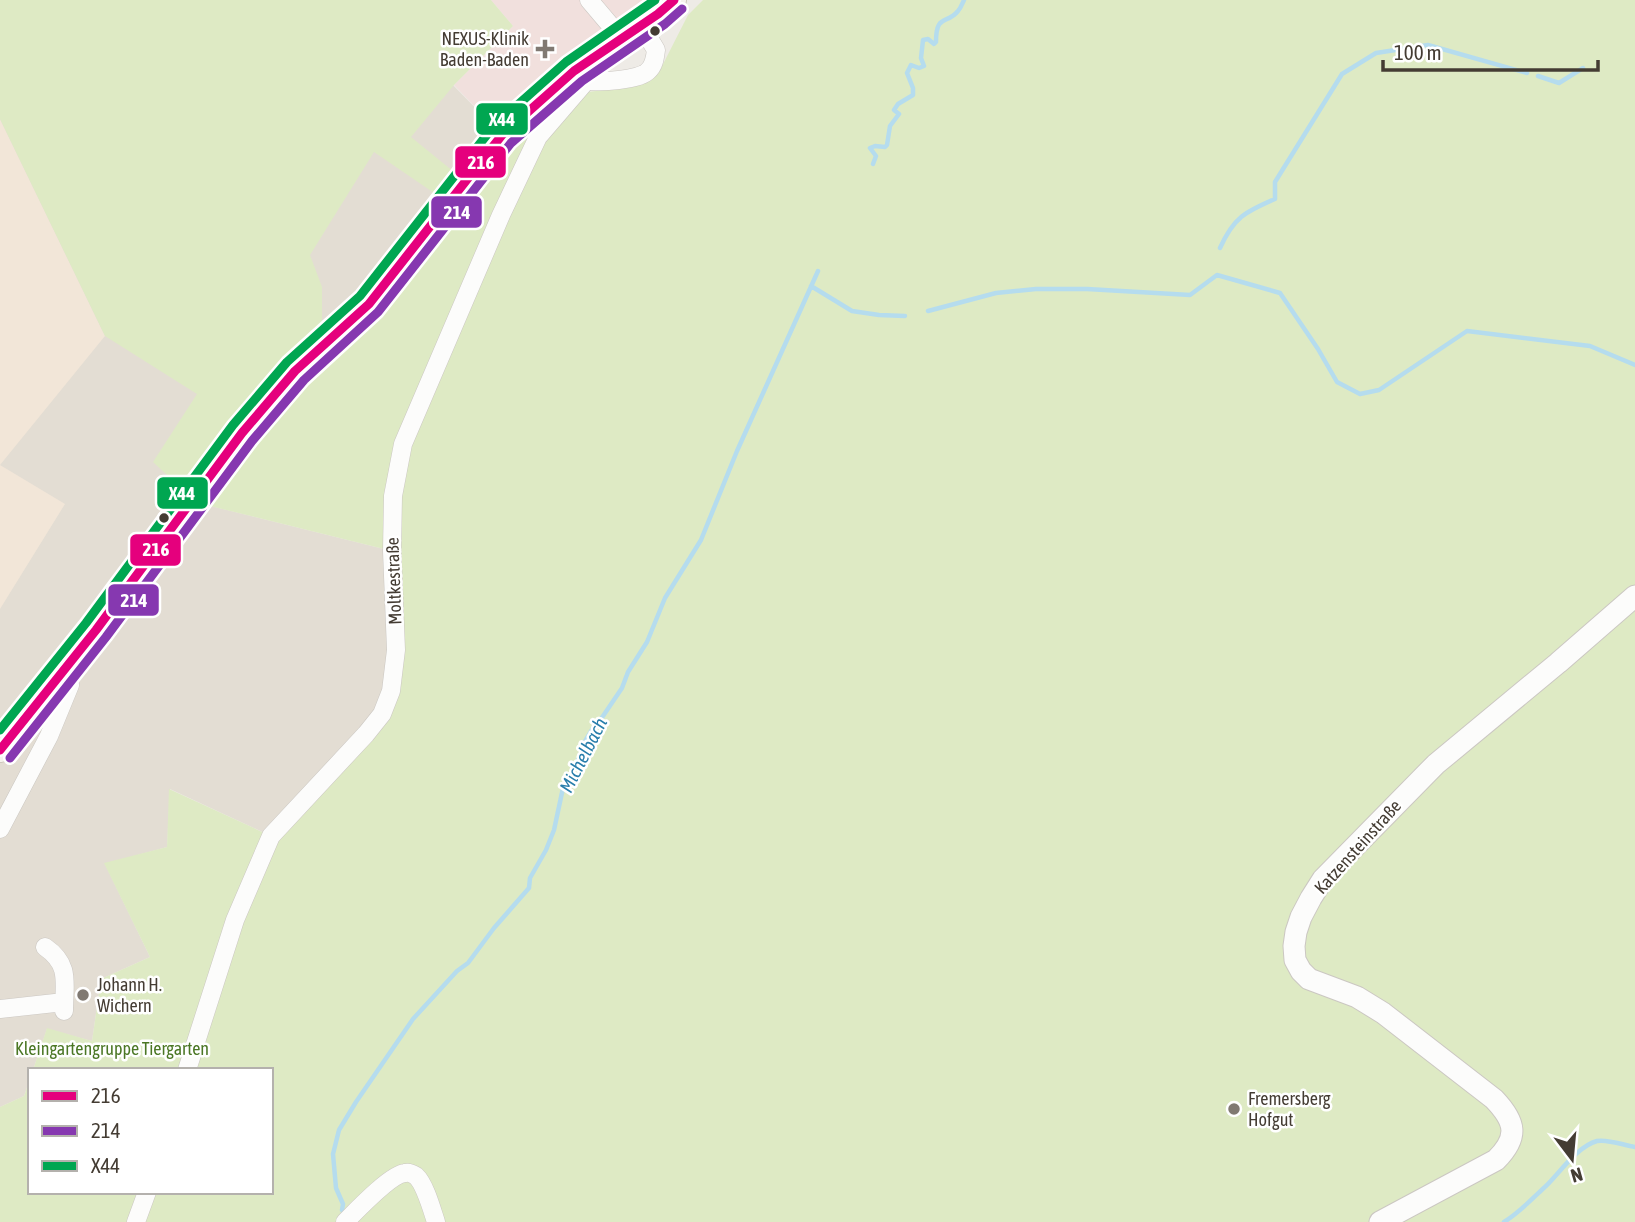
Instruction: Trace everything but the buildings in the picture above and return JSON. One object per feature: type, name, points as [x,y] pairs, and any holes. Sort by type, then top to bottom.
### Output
[{"type":"main road","points":[[0,750],[63,673],[273,395],[295,371],[369,304],[502,135],[581,76],[674,0]]},
{"type":"street","points":[[581,76],[627,80],[647,73],[654,62],[656,50],[589,0]]},
{"type":"street","name":"Moltkestraße","points":[[188,1068],[235,920],[271,836],[382,714],[391,691],[396,650],[393,496],[403,444],[538,137],[581,76]]},
{"type":"street","name":"Katzensteinstraße","points":[[1380,1222],[1496,1160],[1511,1141],[1513,1132],[1510,1120],[1494,1100],[1383,1013],[1357,997],[1309,979],[1295,960],[1296,932],[1301,918],[1323,879],[1436,764],[1635,596]]},
{"type":"street","points":[[0,829],[49,736],[70,685],[63,673]]},
{"type":"street","points":[[0,1009],[64,1007],[64,973],[61,962],[45,947]]},
{"type":"street","points":[[345,1222],[364,1202],[405,1172],[420,1180],[436,1222]]},
{"type":"street","points":[[136,1222],[146,1194]]},
{"type":"shaded area","points":[[0,0],[446,78],[502,135],[203,504],[392,551],[391,691],[271,836],[170,789],[167,847],[105,864],[150,957],[101,979],[92,1041],[47,1029],[34,1068],[28,1068],[28,1085],[24,1096],[0,1107]]},
{"type":"shaded area","name":"NEXUS-Klinik Baden-Baden","points":[[491,0],[654,0],[502,135],[454,85],[513,26]]},
{"type":"shaded area","points":[[0,119],[105,336],[0,465]]},
{"type":"shaded area","points":[[0,465],[65,504],[0,609]]},
{"type":"green space","points":[[0,0],[491,0],[513,26],[454,85],[411,137],[454,172],[437,195],[374,152],[310,255],[322,287],[322,329],[181,488],[153,462],[197,394],[105,336],[0,119]]},
{"type":"green space","name":"Kleingartengruppe Tiergarten","points":[[703,0],[1635,0],[1635,1222],[0,1222],[0,1107],[24,1096],[28,1085],[28,1194],[273,1194],[273,1068],[34,1068],[47,1028],[92,1041],[101,979],[150,957],[104,863],[167,847],[169,789],[271,836],[391,691],[392,551],[202,504],[308,371],[371,314],[542,107],[565,117],[588,92],[635,86],[658,74],[688,15]]},
{"type":"waterway","name":"Michelbach","points":[[873,164],[876,156],[870,148],[887,145],[890,126],[899,114],[894,110],[898,104],[913,95],[907,73],[911,65],[919,68],[924,66],[921,58],[923,40],[928,39],[934,44],[940,23],[954,15],[964,0]]},
{"type":"waterway","points":[[1220,248],[1236,222],[1275,199],[1275,182],[1342,74],[1376,53],[1428,45],[1527,73]]},
{"type":"waterway","points":[[1538,76],[1559,83],[1583,68]]},
{"type":"waterway","name":"Michelbach","points":[[345,1214],[336,1188],[333,1154],[339,1130],[413,1019],[457,971],[468,963],[529,888],[530,878],[554,830],[563,788],[584,743],[622,688],[628,672],[647,642],[665,598],[701,540],[737,451],[818,271]]},
{"type":"waterway","points":[[928,311],[996,293],[1036,289],[1190,295],[1217,275],[1280,293],[1337,382],[1360,394],[1379,390],[1467,331],[1590,346],[1635,365]]},
{"type":"waterway","points":[[811,286],[852,311],[905,316]]},
{"type":"waterway","points":[[1504,1222],[1526,1205],[1583,1148],[1597,1141],[1635,1147]]},
{"type":"transit line","name":"X44","points":[[0,730],[86,623],[233,425],[287,362],[360,296],[493,127],[566,62],[655,0]]},
{"type":"transit line","name":"216","points":[[0,750],[96,630],[242,433],[295,371],[369,304],[502,135],[574,71],[658,14],[674,0]]},
{"type":"transit line","name":"214","points":[[10,758],[106,637],[252,441],[304,380],[378,312],[511,143],[582,81],[665,24],[682,9]]},
{"type":"place","name":"NEXUS-Klinik Baden-Baden","points":[[545,49]]},
{"type":"place","name":"Johann H. Wichern","points":[[83,995]]},
{"type":"place","name":"Fremersberg Hofgut","points":[[1234,1109]]}]
